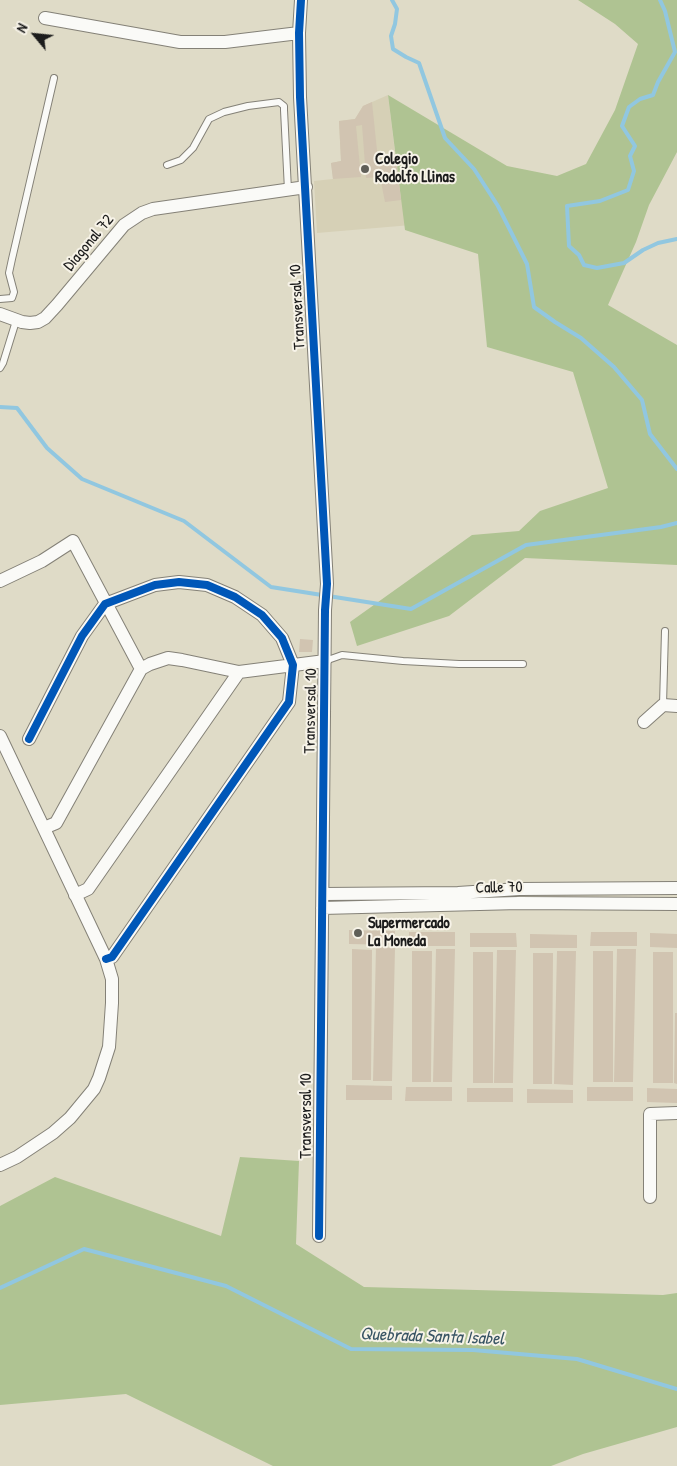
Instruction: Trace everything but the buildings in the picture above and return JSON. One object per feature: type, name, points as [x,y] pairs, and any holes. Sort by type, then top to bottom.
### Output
[{"type":"street","name":"Transversal 10","points":[[301,0],[299,33],[300,97],[326,584],[319,1236]]},
{"type":"street","points":[[44,18],[180,42],[225,42],[299,33]]},
{"type":"street","name":"Diagonal 72","points":[[0,314],[16,321],[30,323],[38,322],[45,318],[58,306],[124,225],[142,213],[152,209],[306,187]]},
{"type":"street","points":[[0,581],[42,561],[73,541],[141,669]]},
{"type":"street","points":[[29,740],[82,636],[105,604],[155,585],[179,582],[207,585],[235,597],[262,615],[282,638],[293,665],[290,702],[112,957],[106,959]]},
{"type":"street","points":[[44,828],[56,823],[141,669],[168,658],[239,672],[325,661]]},
{"type":"street","points":[[75,895],[88,890],[239,672]]},
{"type":"street","points":[[644,722],[663,706],[677,706]]},
{"type":"street","points":[[0,736],[106,959],[112,979],[109,1046],[100,1078],[94,1089],[70,1118],[52,1133],[17,1157],[0,1165]]},
{"type":"street","name":"Calle 70","points":[[323,894],[458,893],[519,889],[677,888]]},
{"type":"street","name":"Calle 70","points":[[322,908],[519,903],[677,904]]},
{"type":"street","points":[[650,1197],[650,1114],[677,1113]]},
{"type":"lane","points":[[0,299],[12,298],[14,292],[10,272],[12,259],[54,78]]},
{"type":"lane","points":[[167,165],[181,160],[193,148],[209,119],[224,112],[248,106],[278,102],[282,103],[284,110],[288,190]]},
{"type":"lane","points":[[0,368],[16,321]]},
{"type":"lane","points":[[663,706],[665,631]]},
{"type":"lane","points":[[325,661],[342,655],[459,664],[523,664]]},
{"type":"shaded area","name":"Colegio Rodolfo Llinas","points":[[388,95],[398,177],[423,224],[317,233],[314,181],[333,179],[331,163],[341,161],[339,121],[355,119],[363,106]]},
{"type":"green space","points":[[578,0],[677,0],[677,152],[649,205],[636,242],[608,305],[677,345],[677,565],[525,558],[449,616],[357,646],[350,622],[472,535],[519,531],[540,511],[608,488],[573,372],[487,347],[478,254],[405,230],[388,95],[507,166],[557,176],[586,164],[615,110],[638,44],[615,24]]},
{"type":"green space","points":[[240,1157],[299,1161],[296,1244],[364,1287],[663,1295],[677,1293],[677,1427],[583,1454],[551,1466],[273,1466],[126,1394],[0,1405],[0,1206],[55,1177],[221,1236]]},
{"type":"waterway","points":[[392,0],[397,9],[391,36],[393,49],[419,63],[445,138],[474,169],[498,206],[527,264],[534,307],[581,338],[614,367],[642,400],[650,434],[677,469]]},
{"type":"waterway","points":[[660,0],[665,11],[675,52],[653,95],[640,99],[629,107],[622,126],[635,146],[630,156],[634,171],[628,190],[600,201],[567,206],[569,246],[579,255],[584,265],[597,268],[624,263],[643,250],[658,243],[677,239]]},
{"type":"waterway","points":[[0,407],[17,408],[47,448],[82,479],[184,521],[271,587],[411,609],[526,545],[661,527],[677,523]]},
{"type":"waterway","name":"Quebrada Santa Isabel","points":[[0,1288],[84,1249],[226,1286],[351,1349],[473,1350],[577,1359],[677,1389]]},
{"type":"cycle path","points":[[301,0],[299,33],[300,97],[327,584],[325,610],[319,1236]]},
{"type":"cycle path","points":[[29,739],[82,636],[105,604],[155,585],[179,582],[207,585],[235,597],[262,615],[282,638],[293,665],[289,702],[112,957],[106,959]]},
{"type":"place","name":"Colegio Rodolfo Llinas","points":[[365,169]]},
{"type":"place","name":"Supermercado La Moneda","points":[[358,933]]}]
